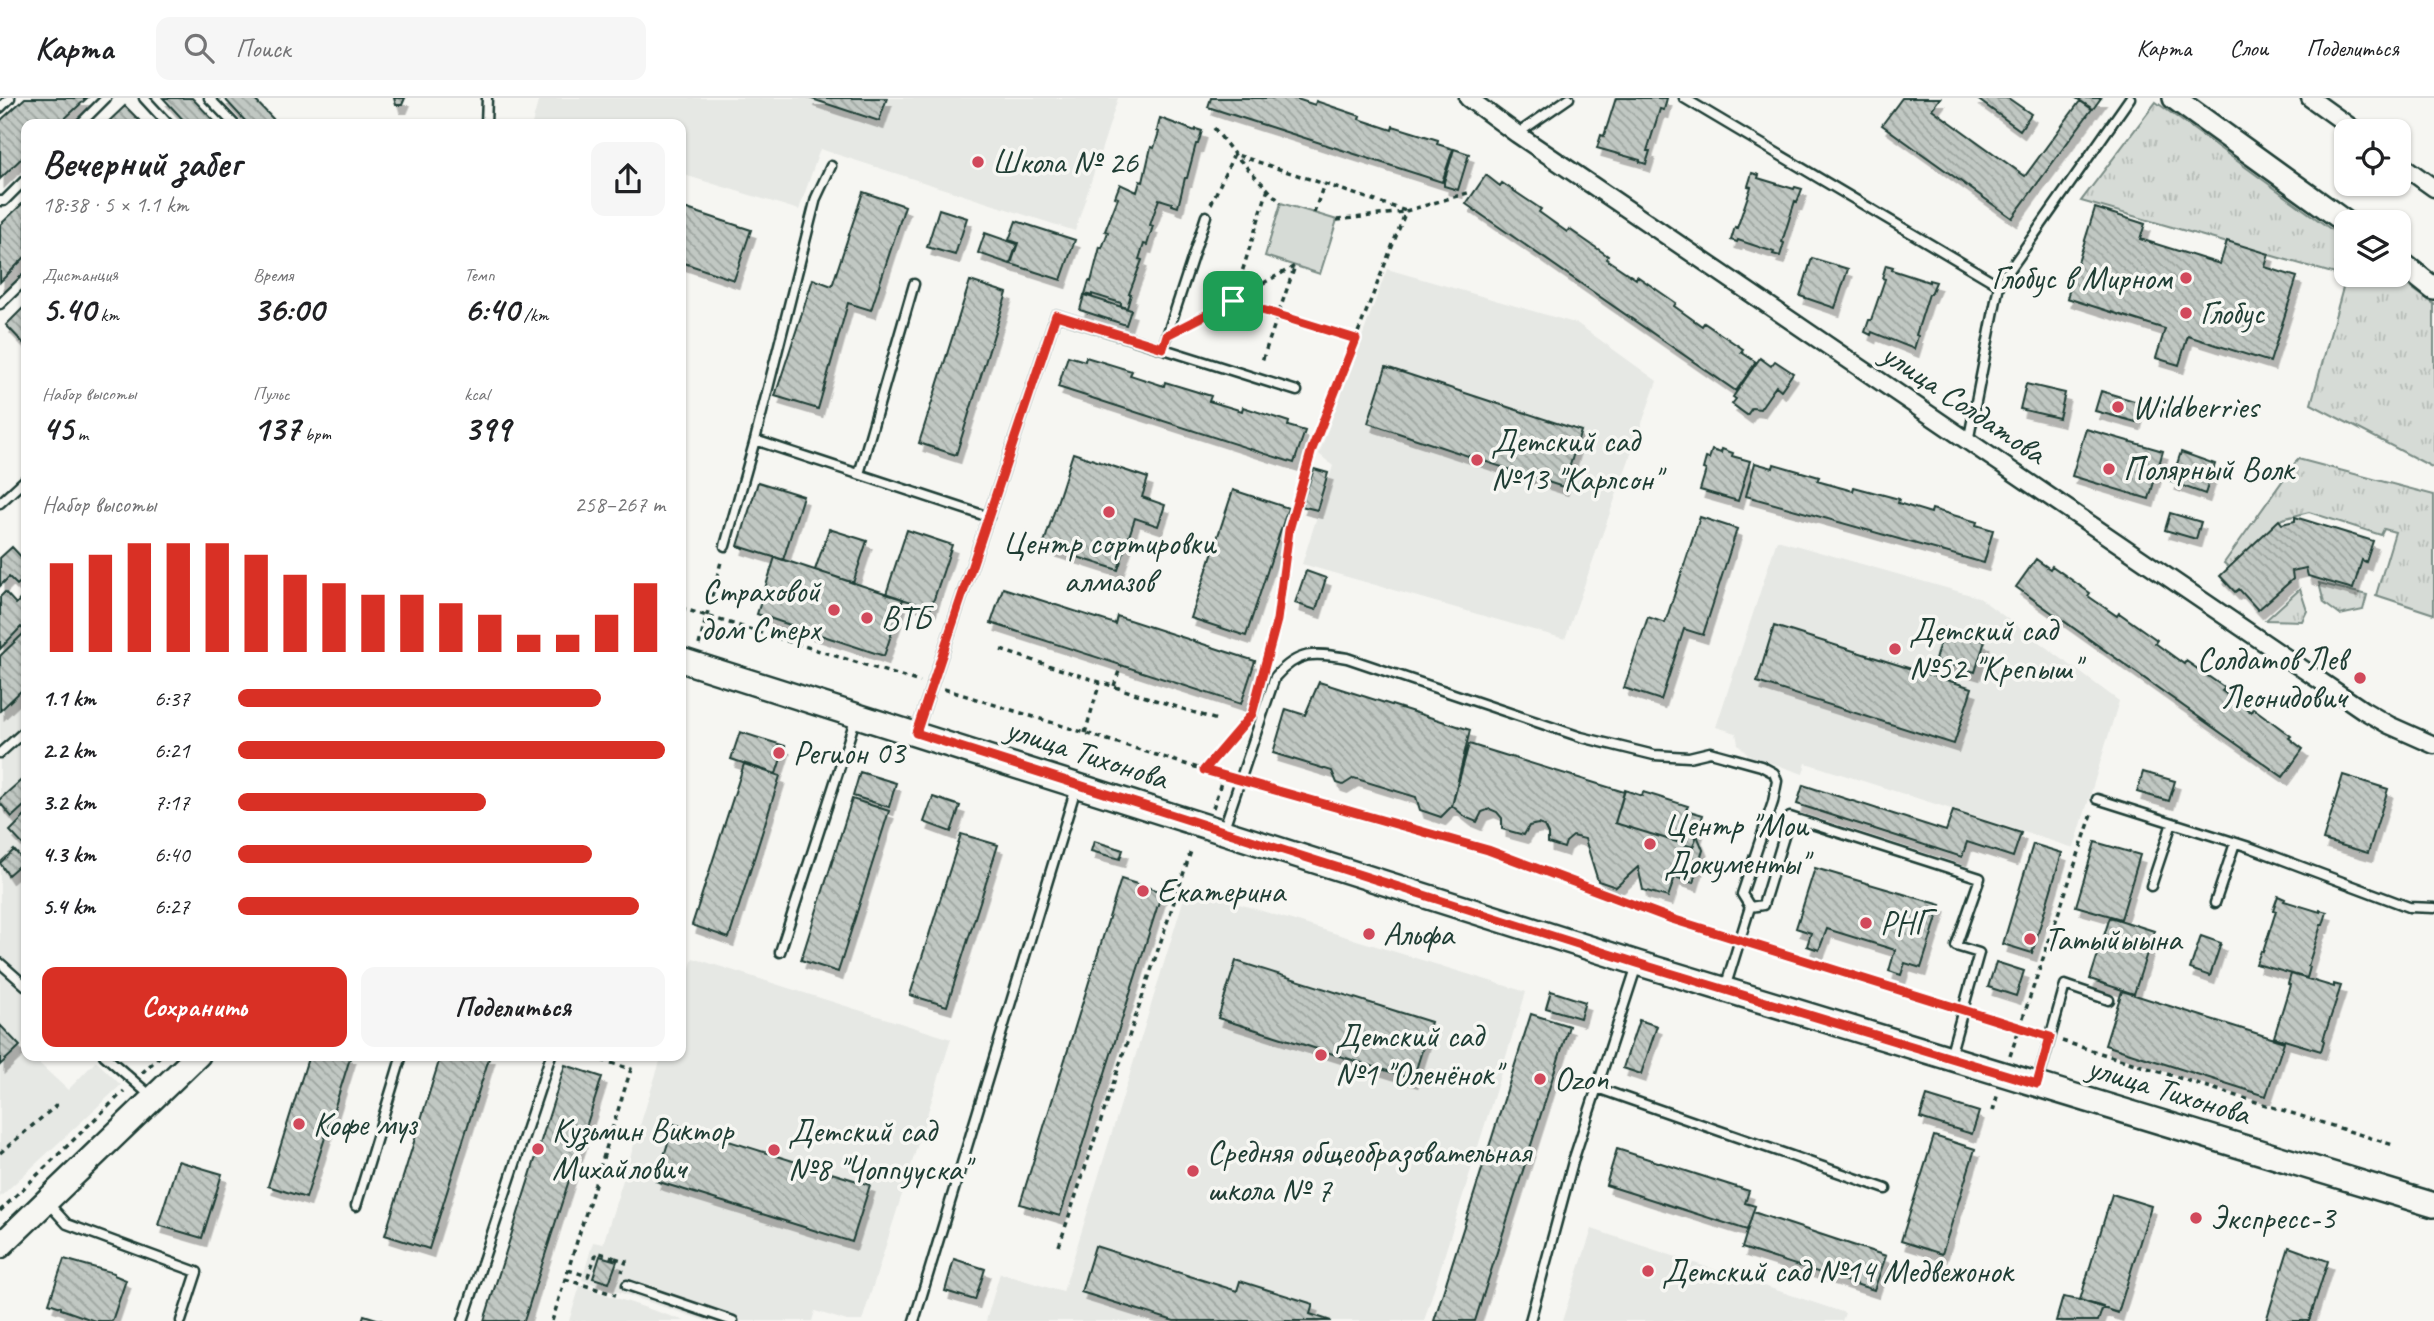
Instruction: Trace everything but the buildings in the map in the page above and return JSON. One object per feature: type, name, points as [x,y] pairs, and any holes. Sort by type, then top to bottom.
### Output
[{"type":"main road","name":"улица Тихонова","points":[[686,661],[1637,963],[2434,1205]]},
{"type":"main road","points":[[0,1246],[192,1061]]},
{"type":"street","name":"улица Солдатова","points":[[1468,98],[2363,710],[2408,735],[2434,745]]},
{"type":"street","points":[[2174,98],[2334,214]]},
{"type":"street","points":[[2311,98],[2340,119]]},
{"type":"street","points":[[2411,172],[2434,188]]},
{"type":"street","points":[[2411,271],[2434,289]]},
{"type":"lane","points":[[0,108],[10,98]]},
{"type":"lane","points":[[85,119],[106,98]]},
{"type":"lane","points":[[144,98],[163,119]]},
{"type":"lane","points":[[209,98],[229,119]]},
{"type":"lane","points":[[486,119],[487,98]]},
{"type":"lane","points":[[1517,134],[1569,98]]},
{"type":"lane","points":[[1684,98],[1999,285]]},
{"type":"lane","points":[[1968,442],[1999,285],[2130,98]]},
{"type":"lane","points":[[725,546],[755,440],[816,198],[831,166]]},
{"type":"lane","points":[[2,202],[21,184]]},
{"type":"lane","points":[[1163,348],[1206,216]]},
{"type":"lane","points":[[0,304],[21,284]]},
{"type":"lane","points":[[859,474],[914,284]]},
{"type":"lane","points":[[916,733],[1056,315],[1297,391]]},
{"type":"lane","points":[[755,440],[989,517]]},
{"type":"lane","points":[[0,503],[21,484]]},
{"type":"lane","points":[[1223,831],[1275,677],[1289,661],[1305,655],[1324,654],[1347,658],[1581,737],[1654,755],[1689,757],[1710,751],[1761,766],[1774,773],[1777,781],[1773,802],[1742,894],[1750,907]]},
{"type":"lane","points":[[780,952],[856,714]]},
{"type":"lane","points":[[0,753],[21,734]]},
{"type":"lane","points":[[914,1321],[1077,785]]},
{"type":"lane","points":[[2097,799],[2235,843],[2409,907],[2434,908]]},
{"type":"lane","points":[[1750,907],[1763,905],[1790,817],[1980,878],[1956,946],[1979,953],[1950,1058]]},
{"type":"lane","points":[[2151,886],[2172,823]]},
{"type":"lane","points":[[2215,904],[2235,843]]},
{"type":"lane","points":[[1725,989],[1750,907]]},
{"type":"lane","points":[[0,963],[21,982]]},
{"type":"lane","points":[[1530,1321],[1574,1158],[1637,963]]},
{"type":"lane","points":[[2037,1084],[2065,985],[2109,1000]]},
{"type":"lane","points":[[111,1061],[153,1098]]},
{"type":"lane","points":[[356,1206],[400,1061]]},
{"type":"lane","points":[[464,1321],[549,1061]]},
{"type":"lane","points":[[1597,1088],[1886,1189]]},
{"type":"lane","points":[[46,1201],[67,1224],[197,1272],[181,1321]]},
{"type":"lane","points":[[627,1285],[733,1321]]},
{"type":"path","points":[[1214,128],[1234,154],[1281,203]]},
{"type":"path","points":[[1234,154],[1406,211]]},
{"type":"path","points":[[1206,216],[1234,154]]},
{"type":"path","points":[[1314,213],[1324,184]]},
{"type":"path","points":[[1233,301],[1268,189]]},
{"type":"path","points":[[1337,220],[1406,211],[1471,192]]},
{"type":"path","points":[[1263,674],[1277,620],[1289,530],[1312,449],[1406,211]]},
{"type":"path","points":[[1167,335],[1295,266],[1256,377]]},
{"type":"path","points":[[1233,301],[1356,339]]},
{"type":"path","points":[[686,659],[707,617],[725,546]]},
{"type":"path","points":[[686,610],[1204,770],[1488,850],[1672,919],[2393,1145]]},
{"type":"path","points":[[1001,650],[1217,720]]},
{"type":"path","points":[[1114,687],[1121,665]]},
{"type":"path","points":[[1085,733],[1100,682]]},
{"type":"path","points":[[1204,770],[1252,714]]},
{"type":"path","points":[[1993,1111],[2097,799]]},
{"type":"path","points":[[1059,1245],[1191,850]]},
{"type":"path","points":[[0,1211],[155,1061]]},
{"type":"path","points":[[552,1321],[631,1069],[605,1061]]},
{"type":"path","points":[[0,1153],[58,1104]]},
{"type":"path","points":[[568,1270],[588,1276],[597,1252],[615,1258],[614,1261]]},
{"type":"shaded area","name":"Школа № 26","points":[[539,98],[1118,98],[1075,231],[820,149],[799,210],[686,176],[686,119],[533,119]]},
{"type":"shaded area","name":"Детский сад №13 \"Карлсон\"","points":[[1387,269],[1578,324],[1657,381],[1565,639],[1302,564],[1333,466],[1319,454]]},
{"type":"shaded area","name":"Детский сад №52 \"Крепыш\"","points":[[1777,540],[1978,597],[2119,701],[2074,848],[1806,763],[1803,774],[1749,755],[1738,744],[1736,733],[1716,727]]},
{"type":"shaded area","points":[[21,627],[21,1061],[37,1061],[68,1090],[96,1061],[121,1085],[0,1197],[0,649]]},
{"type":"shaded area","points":[[1187,888],[1526,992],[1424,1321],[986,1321],[1000,1273],[1063,1292]]},
{"type":"shaded area","name":"Детский сад №8 \"Чоппууска\"","points":[[693,958],[951,1039],[862,1321],[847,1321],[815,1311],[812,1321],[706,1321],[582,1280],[593,1242],[603,1244],[660,1061],[686,1061],[686,981]]},
{"type":"shaded area","name":"Детский сад №14 Медвежонок","points":[[1592,1229],[1845,1313],[1842,1321],[1562,1321]]},
{"type":"shaded area","points":[[581,1286],[685,1321],[569,1321]]},
{"type":"green space","points":[[2156,102],[2334,232],[2334,274],[2081,201]]},
{"type":"green space","points":[[1281,203],[1337,220],[1320,274],[1265,256]]},
{"type":"green space","points":[[2343,287],[2410,287],[2434,304],[2434,468],[2311,404]]},
{"type":"green space","points":[[2298,459],[2434,495],[2434,614],[2376,595],[2395,532],[2384,529],[2381,535],[2309,512],[2282,519],[2231,569],[2224,563]]},
{"type":"green space","points":[[2319,583],[2367,595],[2363,610],[2340,615],[2324,603]]},
{"type":"green space","points":[[2300,589],[2307,611],[2302,621],[2266,620]]},
{"type":"place","name":"Школа № 26","points":[[978,162]]},
{"type":"place","name":"Глобус в Мирном","points":[[2186,278]]},
{"type":"place","name":"Глобус","points":[[2186,313]]},
{"type":"place","name":"Wildberries","points":[[2118,407]]},
{"type":"place","name":"Детский сад №13 \"Карлсон\"","points":[[1477,460]]},
{"type":"place","name":"Полярный Волк","points":[[2109,469]]},
{"type":"place","name":"Центр сортировки алмазов","points":[[1109,512]]},
{"type":"place","name":"Страховой дом Стерх","points":[[834,610]]},
{"type":"place","name":"ВТБ","points":[[867,618]]},
{"type":"place","name":"Детский сад №52 \"Крепыш\"","points":[[1895,649]]},
{"type":"place","name":"Солдатов Лев Леонидович","points":[[2360,678]]},
{"type":"place","name":"Регион 03","points":[[779,753]]},
{"type":"place","name":"Центр \"Мои Документы\"","points":[[1650,844]]},
{"type":"place","name":"Екатерина","points":[[1143,891]]},
{"type":"place","name":"РНГ","points":[[1866,923]]},
{"type":"place","name":"Альфа","points":[[1369,934]]},
{"type":"place","name":"Татыйыына","points":[[2030,939]]},
{"type":"place","name":"Детский сад №1 \"Оленёнок\"","points":[[1321,1055]]},
{"type":"place","name":"Ozon","points":[[1540,1079]]},
{"type":"place","name":"Кофе муз","points":[[299,1124]]},
{"type":"place","name":"Кузьмин Виктор Михайлович","points":[[538,1149]]},
{"type":"place","name":"Детский сад №8 \"Чоппууска\"","points":[[774,1150]]},
{"type":"place","name":"Cредняя общеобразовательная школа № 7","points":[[1193,1171]]},
{"type":"place","name":"Экспресс-3","points":[[2196,1218]]},
{"type":"place","name":"Детский сад №14 Медвежонок","points":[[1648,1271]]},
{"type":"route","points":[[1233,301],[1356,339],[1312,449],[1289,530],[1277,620],[1252,714],[1204,770],[1488,850],[1672,919],[2050,1037],[2037,1084],[1637,963],[916,733],[1056,315],[1163,348],[1167,335],[1233,301]]}]
